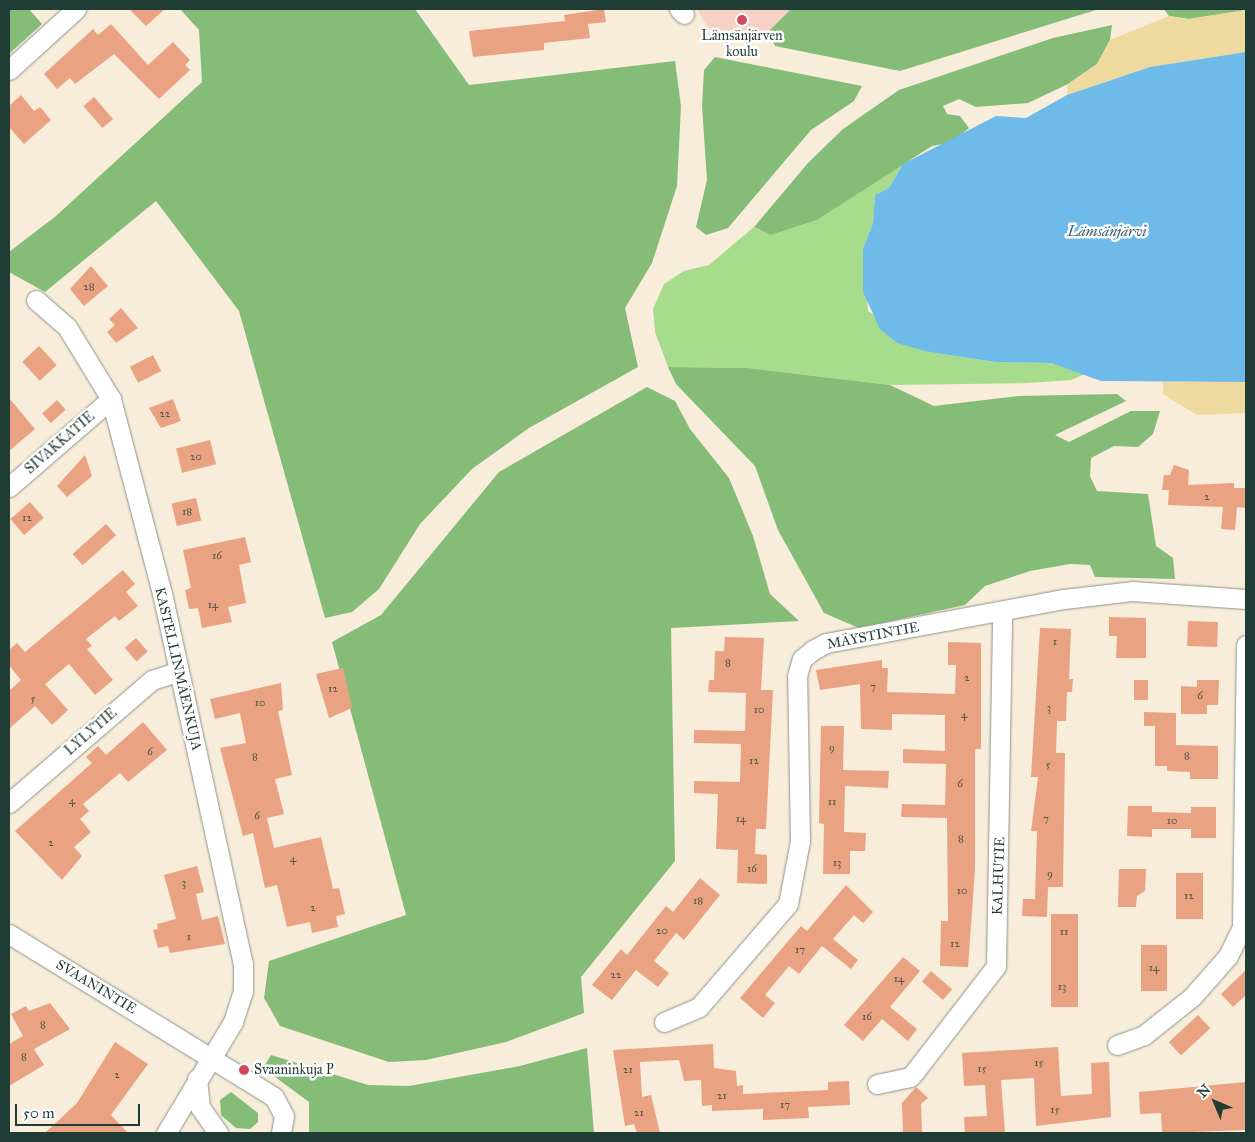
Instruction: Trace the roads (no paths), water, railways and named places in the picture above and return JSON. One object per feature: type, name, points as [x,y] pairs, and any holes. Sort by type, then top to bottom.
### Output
[{"type":"street","points":[[9,70],[76,9]]},
{"type":"street","name":"KASTELLINMÄENKUJA","points":[[36,300],[67,327],[111,400],[179,671],[243,964],[243,991],[233,1022],[166,1133]]},
{"type":"street","name":"SIVAKKATIE","points":[[9,487],[111,400]]},
{"type":"street","name":"MÄYSTINTIE","points":[[664,1022],[699,1007],[788,904],[800,842],[797,676],[802,659],[826,643],[1132,591],[1246,599]]},
{"type":"street","name":"KALHUTIE","points":[[877,1084],[910,1077],[996,966],[1002,612]]},
{"type":"street","points":[[1117,1045],[1144,1035],[1192,997],[1228,956],[1242,927],[1246,645]]},
{"type":"street","name":"LYLYTIE","points":[[9,803],[152,680],[179,671]]},
{"type":"street","name":"SVAANINTIE","points":[[9,934],[274,1097],[284,1116],[281,1133]]},
{"type":"street","points":[[184,1041],[195,1062],[200,1107],[218,1133]]},
{"type":"water","name":"Lämsänjärvi","points":[[1246,52],[1246,382],[1101,381],[1051,363],[996,362],[929,352],[897,343],[880,329],[863,292],[863,249],[873,223],[875,195],[889,188],[903,164],[996,116],[1026,118],[1067,95],[1150,67]]},
{"type":"place","name":"Lämsänjärven koulu","points":[[742,20]]},
{"type":"place","name":"Svaaninkuja P","points":[[244,1070]]}]
